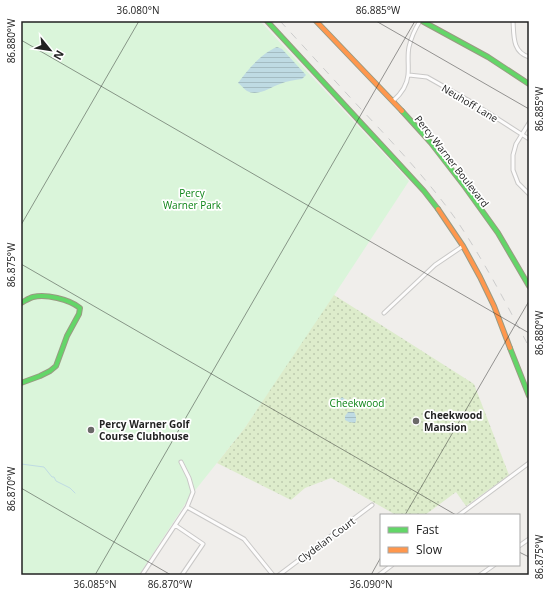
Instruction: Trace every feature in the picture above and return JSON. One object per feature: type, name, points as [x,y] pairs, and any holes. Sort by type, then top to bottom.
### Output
[{"type":"street","points":[[267,21],[432,201],[463,246],[480,277],[494,306],[529,396]]},
{"type":"street","name":"Percy Warner Boulevard","points":[[316,21],[431,143],[498,233],[528,281],[529,286]]},
{"type":"street","points":[[393,101],[401,94],[406,84],[408,75],[409,47],[413,33],[421,21],[488,57],[529,84]]},
{"type":"street","points":[[513,21],[514,42],[516,47],[525,56],[529,57]]},
{"type":"street","name":"Neuhoff Lane","points":[[408,75],[427,77],[473,103],[529,139]]},
{"type":"street","points":[[529,123],[521,134],[513,155],[513,170],[518,183],[529,194]]},
{"type":"street","points":[[384,313],[435,265],[463,246]]},
{"type":"street","points":[[21,303],[32,297],[49,297],[65,300],[80,308],[79,314],[67,336],[56,366],[40,376],[21,383]]},
{"type":"street","points":[[142,575],[187,507],[193,492],[189,478],[181,462]]},
{"type":"street","points":[[460,514],[529,462]]},
{"type":"street","name":"Clydelan Court","points":[[279,575],[372,506]]},
{"type":"street","points":[[187,507],[244,539],[273,575]]},
{"type":"street","points":[[175,525],[203,544],[182,575]]},
{"type":"street","points":[[520,545],[529,539]]},
{"type":"street","points":[[379,575],[391,566]]},
{"type":"street","points":[[480,575],[493,566]]},
{"type":"green space","name":"Percy Warner Park","points":[[21,21],[260,21],[409,181],[306,338],[244,429],[189,498],[139,575],[21,575]]},
{"type":"green space","name":"Cheekwood","points":[[334,295],[474,384],[509,475],[466,506],[456,492],[426,514],[394,514],[331,478],[305,488],[291,500],[217,463],[244,429]]},
{"type":"water","points":[[277,47],[282,49],[306,75],[302,79],[285,82],[264,91],[251,93],[247,91],[238,83],[255,62],[266,53]]},
{"type":"water","points":[[342,397],[347,403],[347,408],[345,409],[340,405],[339,400]]},
{"type":"water","points":[[348,412],[354,412],[356,418],[355,423],[345,420],[345,416]]},
{"type":"waterway","points":[[21,464],[44,467],[56,481],[70,488],[75,493]]},
{"type":"railway","points":[[280,21],[397,148],[444,203],[485,265],[529,347]]},
{"type":"traffic: fast","points":[[267,21],[424,191],[438,209]]},
{"type":"traffic: fast","points":[[422,21],[488,57],[529,84]]},
{"type":"traffic: fast","points":[[402,111],[431,143],[465,187],[498,233],[529,286]]},
{"type":"traffic: fast","points":[[21,303],[33,297],[44,296],[64,300],[80,308],[79,314],[67,336],[56,366],[40,376],[21,383]]},
{"type":"traffic: fast","points":[[510,348],[529,396]]},
{"type":"traffic: slow","points":[[316,21],[402,111]]},
{"type":"traffic: slow","points":[[438,209],[463,246],[480,277],[494,306],[510,348]]},
{"type":"place","name":"Cheekwood Mansion","points":[[416,421]]},
{"type":"place","name":"Percy Warner Golf Course Clubhouse","points":[[91,430]]}]
